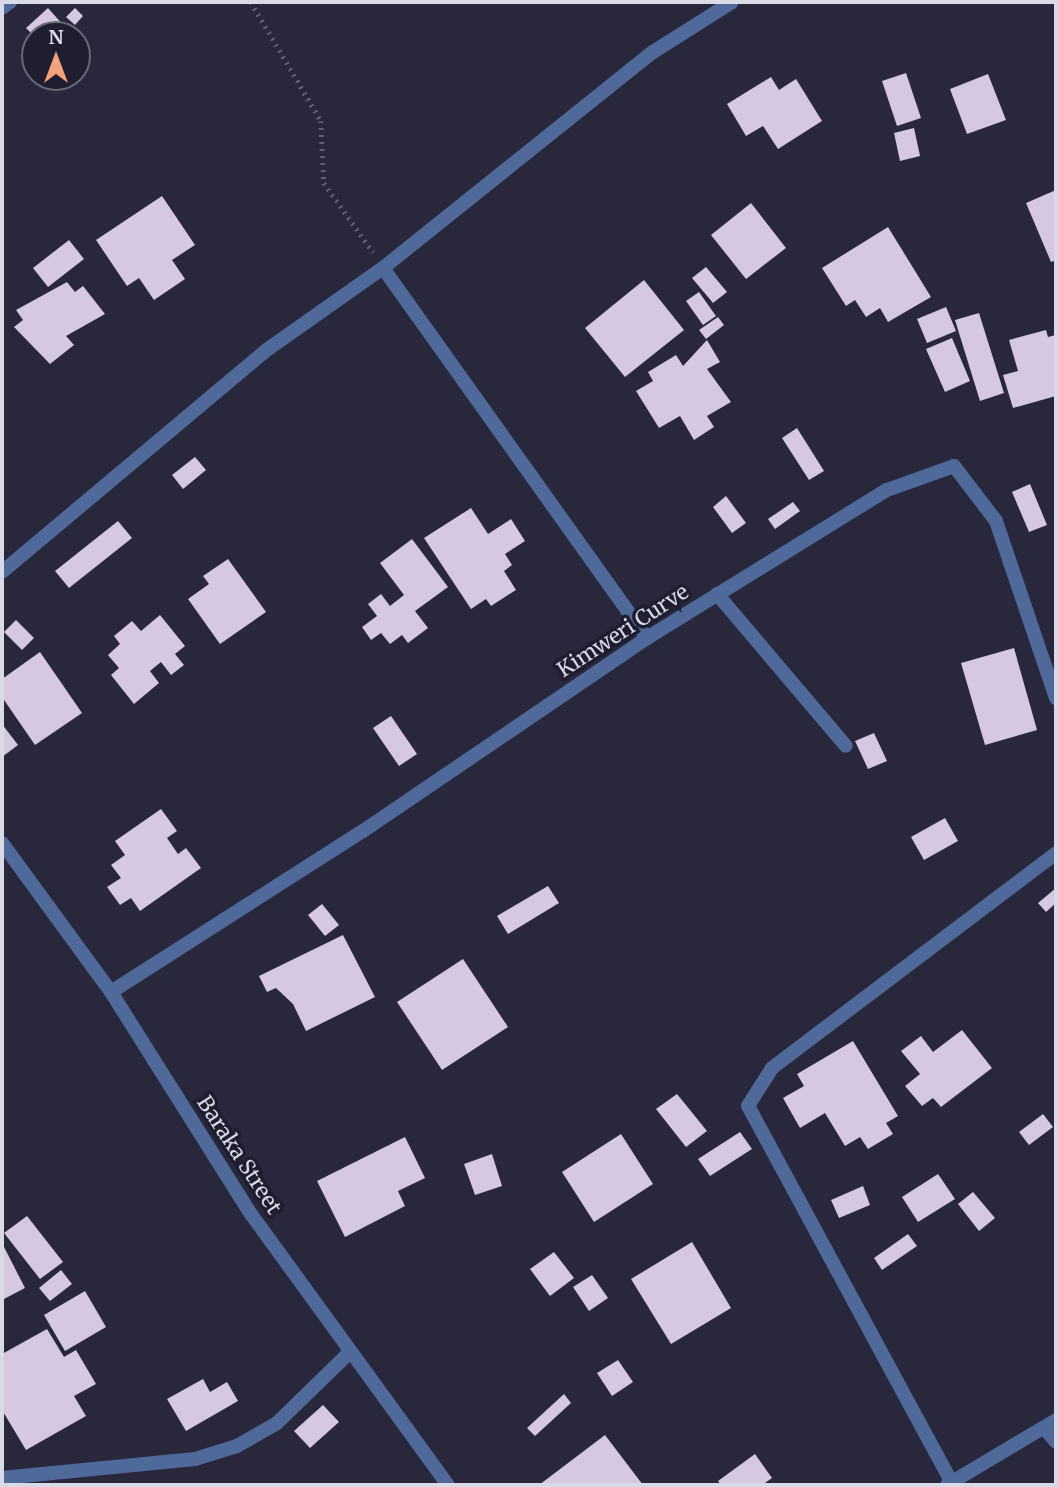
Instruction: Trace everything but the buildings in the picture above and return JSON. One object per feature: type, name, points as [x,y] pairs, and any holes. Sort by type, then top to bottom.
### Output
[{"type":"street","points":[[2,8],[10,2]]},
{"type":"street","points":[[2,572],[268,349],[383,268],[653,52],[732,2]]},
{"type":"street","points":[[383,268],[647,638]]},
{"type":"street","name":"Kimweri Curve","points":[[111,992],[341,846],[647,638],[717,594],[887,490],[954,466],[996,521],[1056,698]]},
{"type":"street","points":[[717,594],[846,746]]},
{"type":"street","name":"Baraka Street","points":[[2,843],[111,992],[251,1214],[448,1485]]},
{"type":"street","points":[[1056,853],[772,1068],[748,1106],[949,1484],[1050,1424],[1056,1442]]},
{"type":"street","points":[[2,1478],[195,1459],[237,1446],[278,1423],[350,1352]]},
{"type":"path","points":[[251,2],[321,121],[324,183],[383,268]]}]
